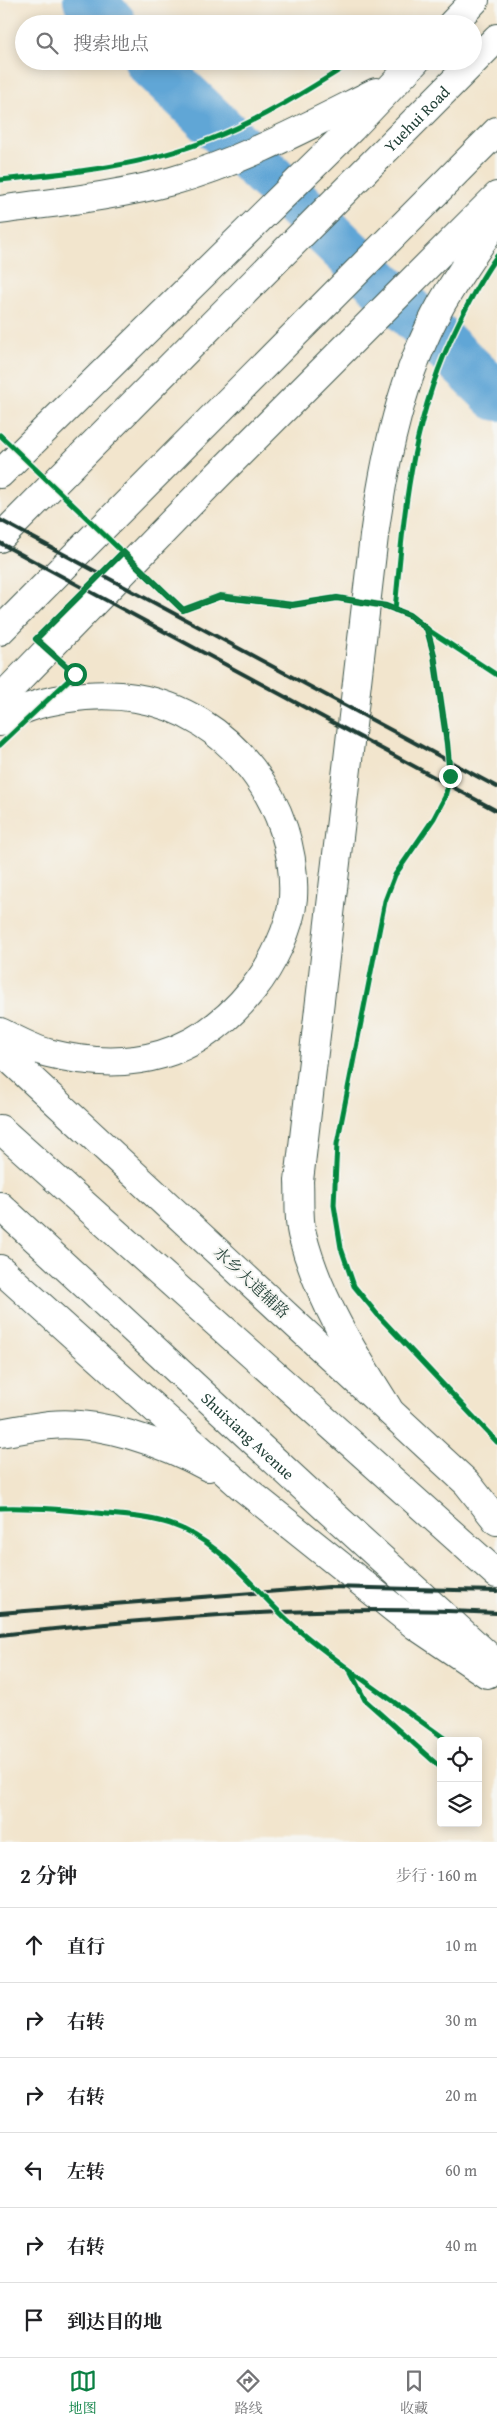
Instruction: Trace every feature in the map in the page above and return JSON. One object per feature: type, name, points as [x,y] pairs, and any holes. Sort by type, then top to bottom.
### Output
[{"type":"main road","points":[[461,15],[475,0]]},
{"type":"main road","name":"Yuehui Road","points":[[482,53],[497,38]]},
{"type":"main road","points":[[0,474],[352,128],[407,70]]},
{"type":"main road","name":"Yuehui Road","points":[[0,538],[465,70]]},
{"type":"main road","points":[[0,210],[123,192],[172,181],[222,164],[313,124],[396,82]]},
{"type":"main road","points":[[0,631],[497,131]]},
{"type":"main road","points":[[388,1408],[344,1339],[315,1274],[301,1232],[299,1181],[360,646],[379,498],[390,443],[404,393],[420,350],[442,304],[461,248],[497,196]]},
{"type":"main road","points":[[0,699],[461,248],[497,220]]},
{"type":"main road","points":[[0,722],[52,700],[79,696],[117,694],[158,701],[197,719],[243,755],[264,786],[279,815],[290,854],[293,899],[283,937],[263,977],[238,1009],[211,1031],[176,1051],[131,1062],[89,1061],[46,1053],[0,1032]]},
{"type":"main road","name":"水乡大道辅路","points":[[0,1050],[388,1408],[467,1483],[497,1521]]},
{"type":"main road","points":[[0,1129],[497,1574]]},
{"type":"main road","name":"Shuixiang Avenue","points":[[0,1206],[497,1664]]},
{"type":"main road","points":[[0,1269],[242,1486],[416,1626],[497,1680]]},
{"type":"main road","points":[[0,1433],[51,1425],[88,1427],[135,1436],[202,1464],[242,1486]]},
{"type":"waterway","points":[[88,0],[103,15]]},
{"type":"waterway","points":[[158,70],[497,396]]},
{"type":"railway","points":[[0,520],[497,787]]},
{"type":"railway","points":[[0,543],[497,811]]},
{"type":"railway","points":[[0,1613],[329,1587],[497,1591]]},
{"type":"railway","points":[[0,1635],[186,1617],[310,1611],[373,1610],[497,1613]]},
{"type":"cycle path","points":[[0,180],[107,167],[160,156],[186,148],[230,131],[267,113],[339,70]]},
{"type":"cycle path","points":[[395,610],[407,498],[420,428],[430,393],[459,322],[481,280],[497,256]]},
{"type":"cycle path","points":[[0,435],[183,610],[220,597],[292,605],[337,598],[386,606],[409,615],[427,629],[434,655],[450,776],[445,797],[434,818],[395,875],[385,901],[337,1144],[334,1205],[341,1248],[354,1286],[377,1314],[497,1442]]},
{"type":"cycle path","points":[[0,745],[75,674],[36,639],[123,552]]},
{"type":"cycle path","points":[[427,629],[497,675]]},
{"type":"cycle path","points":[[0,1508],[53,1509],[138,1517],[170,1524],[190,1532],[224,1557],[301,1632],[355,1674],[442,1737]]},
{"type":"cycle path","points":[[351,1673],[365,1700],[437,1764]]},
{"type":"route","points":[[75,674],[36,639],[123,552],[183,610],[220,596],[292,605],[337,598],[386,606],[409,615],[427,629],[434,655],[450,776]]}]
